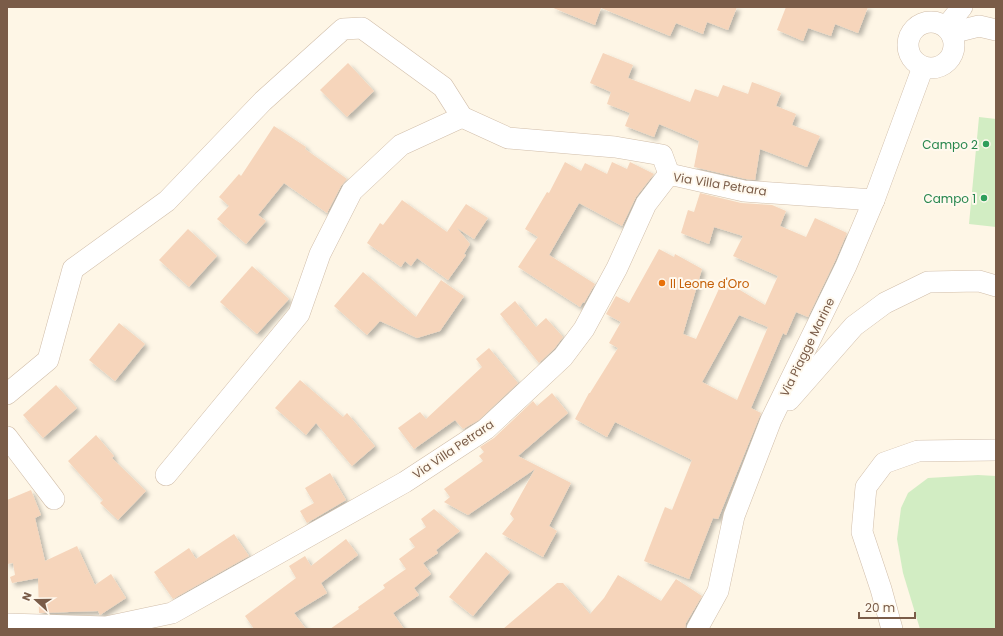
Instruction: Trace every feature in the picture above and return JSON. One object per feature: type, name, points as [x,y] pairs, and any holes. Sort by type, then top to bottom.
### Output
[{"type":"street","points":[[938,22],[962,7]]},
{"type":"street","points":[[938,22],[955,42],[954,50],[950,59],[944,65],[936,68],[923,67],[914,62],[910,56],[908,48],[912,31],[919,25],[938,22],[979,26],[996,30]]},
{"type":"street","points":[[7,394],[48,360],[73,269],[167,201],[263,101],[343,30],[362,28],[442,87],[462,117],[508,138],[614,147],[662,155],[669,174]]},
{"type":"street","name":"Via Piagge Marine","points":[[697,629],[718,591],[734,516],[771,420],[846,266],[874,200],[923,67]]},
{"type":"street","points":[[166,475],[299,314],[320,254],[352,191],[401,145],[462,117]]},
{"type":"street","name":"Via Villa Petrara","points":[[7,624],[106,626],[172,613],[405,482],[486,429],[563,357],[584,329],[617,268],[646,204],[669,174],[744,191],[874,200]]},
{"type":"street","points":[[771,420],[854,326],[885,303],[928,282],[979,281],[996,286]]},
{"type":"street","points":[[7,437],[54,499]]},
{"type":"street","points":[[892,629],[881,589],[862,532],[866,487],[884,463],[918,451],[996,450]]},
{"type":"green space","points":[[979,117],[996,119],[996,227],[969,224]]},
{"type":"green space","points":[[978,475],[996,476],[996,629],[920,629],[903,573],[897,539],[901,508],[908,493],[928,478]]},
{"type":"building","points":[[551,7],[737,7],[728,30],[707,22],[703,34],[676,23],[670,36],[601,8],[595,25]]},
{"type":"building","points":[[786,7],[868,7],[858,33],[835,24],[831,36],[808,28],[803,41],[777,30]]},
{"type":"building","points":[[603,53],[633,65],[628,78],[690,102],[695,89],[718,97],[723,85],[748,94],[752,82],[781,93],[776,106],[796,114],[792,125],[820,136],[807,167],[760,149],[755,180],[694,167],[699,141],[659,124],[654,137],[625,126],[630,113],[607,104],[611,92],[590,83]]},
{"type":"building","points":[[348,63],[374,91],[347,117],[320,90]]},
{"type":"building","points":[[274,126],[306,147],[305,149],[347,179],[341,186],[327,213],[284,183],[258,215],[266,221],[246,244],[217,219],[229,206],[219,197],[239,174],[241,176]]},
{"type":"building","points":[[565,162],[581,171],[585,163],[607,174],[612,162],[627,169],[630,162],[654,174],[636,197],[622,226],[579,203],[549,255],[595,284],[580,307],[518,267],[538,237],[525,229],[547,192],[549,193]]},
{"type":"building","points":[[700,193],[741,203],[772,205],[786,211],[780,226],[806,237],[815,218],[847,233],[808,317],[796,312],[786,335],[783,333],[751,408],[761,413],[718,519],[713,518],[689,579],[644,561],[665,507],[672,510],[692,460],[615,422],[607,437],[575,419],[589,393],[618,348],[609,343],[621,322],[606,314],[616,296],[629,303],[659,249],[674,257],[675,254],[702,269],[683,334],[696,339],[723,280],[765,305],[778,276],[733,256],[743,236],[714,227],[709,244],[681,233],[688,210],[694,212]],"holes":[[[739,315],[768,327],[737,400],[702,382]]]},
{"type":"building","points":[[402,200],[447,232],[466,204],[488,218],[474,239],[457,228],[470,244],[464,254],[466,255],[448,280],[417,258],[411,266],[405,261],[401,267],[367,243],[380,223],[383,225]]},
{"type":"building","points":[[188,229],[217,256],[189,287],[159,260]]},
{"type":"building","points":[[252,266],[289,299],[257,334],[220,302]]},
{"type":"building","points":[[363,272],[416,317],[441,280],[464,296],[440,331],[417,338],[380,321],[367,335],[334,306]]},
{"type":"building","points":[[515,301],[536,327],[546,318],[563,337],[554,349],[539,363],[500,314]]},
{"type":"building","points":[[119,323],[145,344],[115,381],[89,360]]},
{"type":"building","points":[[489,348],[518,383],[479,420],[463,429],[455,420],[414,449],[398,428],[420,412],[426,419],[482,367],[476,359]]},
{"type":"building","points":[[300,380],[343,417],[347,413],[375,446],[352,466],[316,423],[306,435],[275,408]]},
{"type":"building","points":[[56,385],[77,408],[43,438],[23,415]]},
{"type":"building","points":[[552,393],[568,413],[518,456],[571,483],[549,526],[557,531],[543,557],[502,534],[514,519],[510,514],[535,469],[468,515],[444,502],[450,497],[444,489],[483,461],[479,456],[484,452],[480,447],[494,438],[533,401],[537,406]]},
{"type":"building","points":[[96,435],[114,456],[112,458],[146,491],[118,520],[100,503],[103,500],[68,461]]},
{"type":"building","points":[[330,473],[346,500],[307,523],[300,511],[314,503],[305,488]]},
{"type":"building","points":[[31,490],[41,515],[35,518],[45,561],[77,546],[95,585],[111,574],[126,598],[100,615],[98,611],[39,613],[38,578],[12,583],[10,577],[15,575],[13,563],[7,564],[7,500]]},
{"type":"building","points":[[434,509],[460,531],[436,550],[438,553],[423,563],[431,574],[414,588],[419,595],[393,613],[404,629],[330,629],[359,609],[358,607],[385,588],[383,585],[406,569],[399,559],[415,547],[409,539],[426,527],[421,519]]},
{"type":"building","points":[[234,534],[249,556],[173,599],[154,572],[189,548],[196,559]]},
{"type":"building","points":[[346,539],[358,555],[321,583],[327,593],[294,613],[306,629],[254,629],[245,616],[296,578],[289,566],[305,556],[311,566]]},
{"type":"building","points":[[486,552],[510,572],[473,616],[449,597]]},
{"type":"building","points":[[618,575],[661,601],[676,579],[702,596],[686,623],[685,629],[503,629],[557,583],[563,583],[590,614],[604,598]]},
{"type":"place","name":"Campo 2","points":[[986,144]]},
{"type":"place","name":"Campo 1","points":[[984,198]]},
{"type":"place","name":"Il Leone d'Oro","points":[[662,283]]}]
